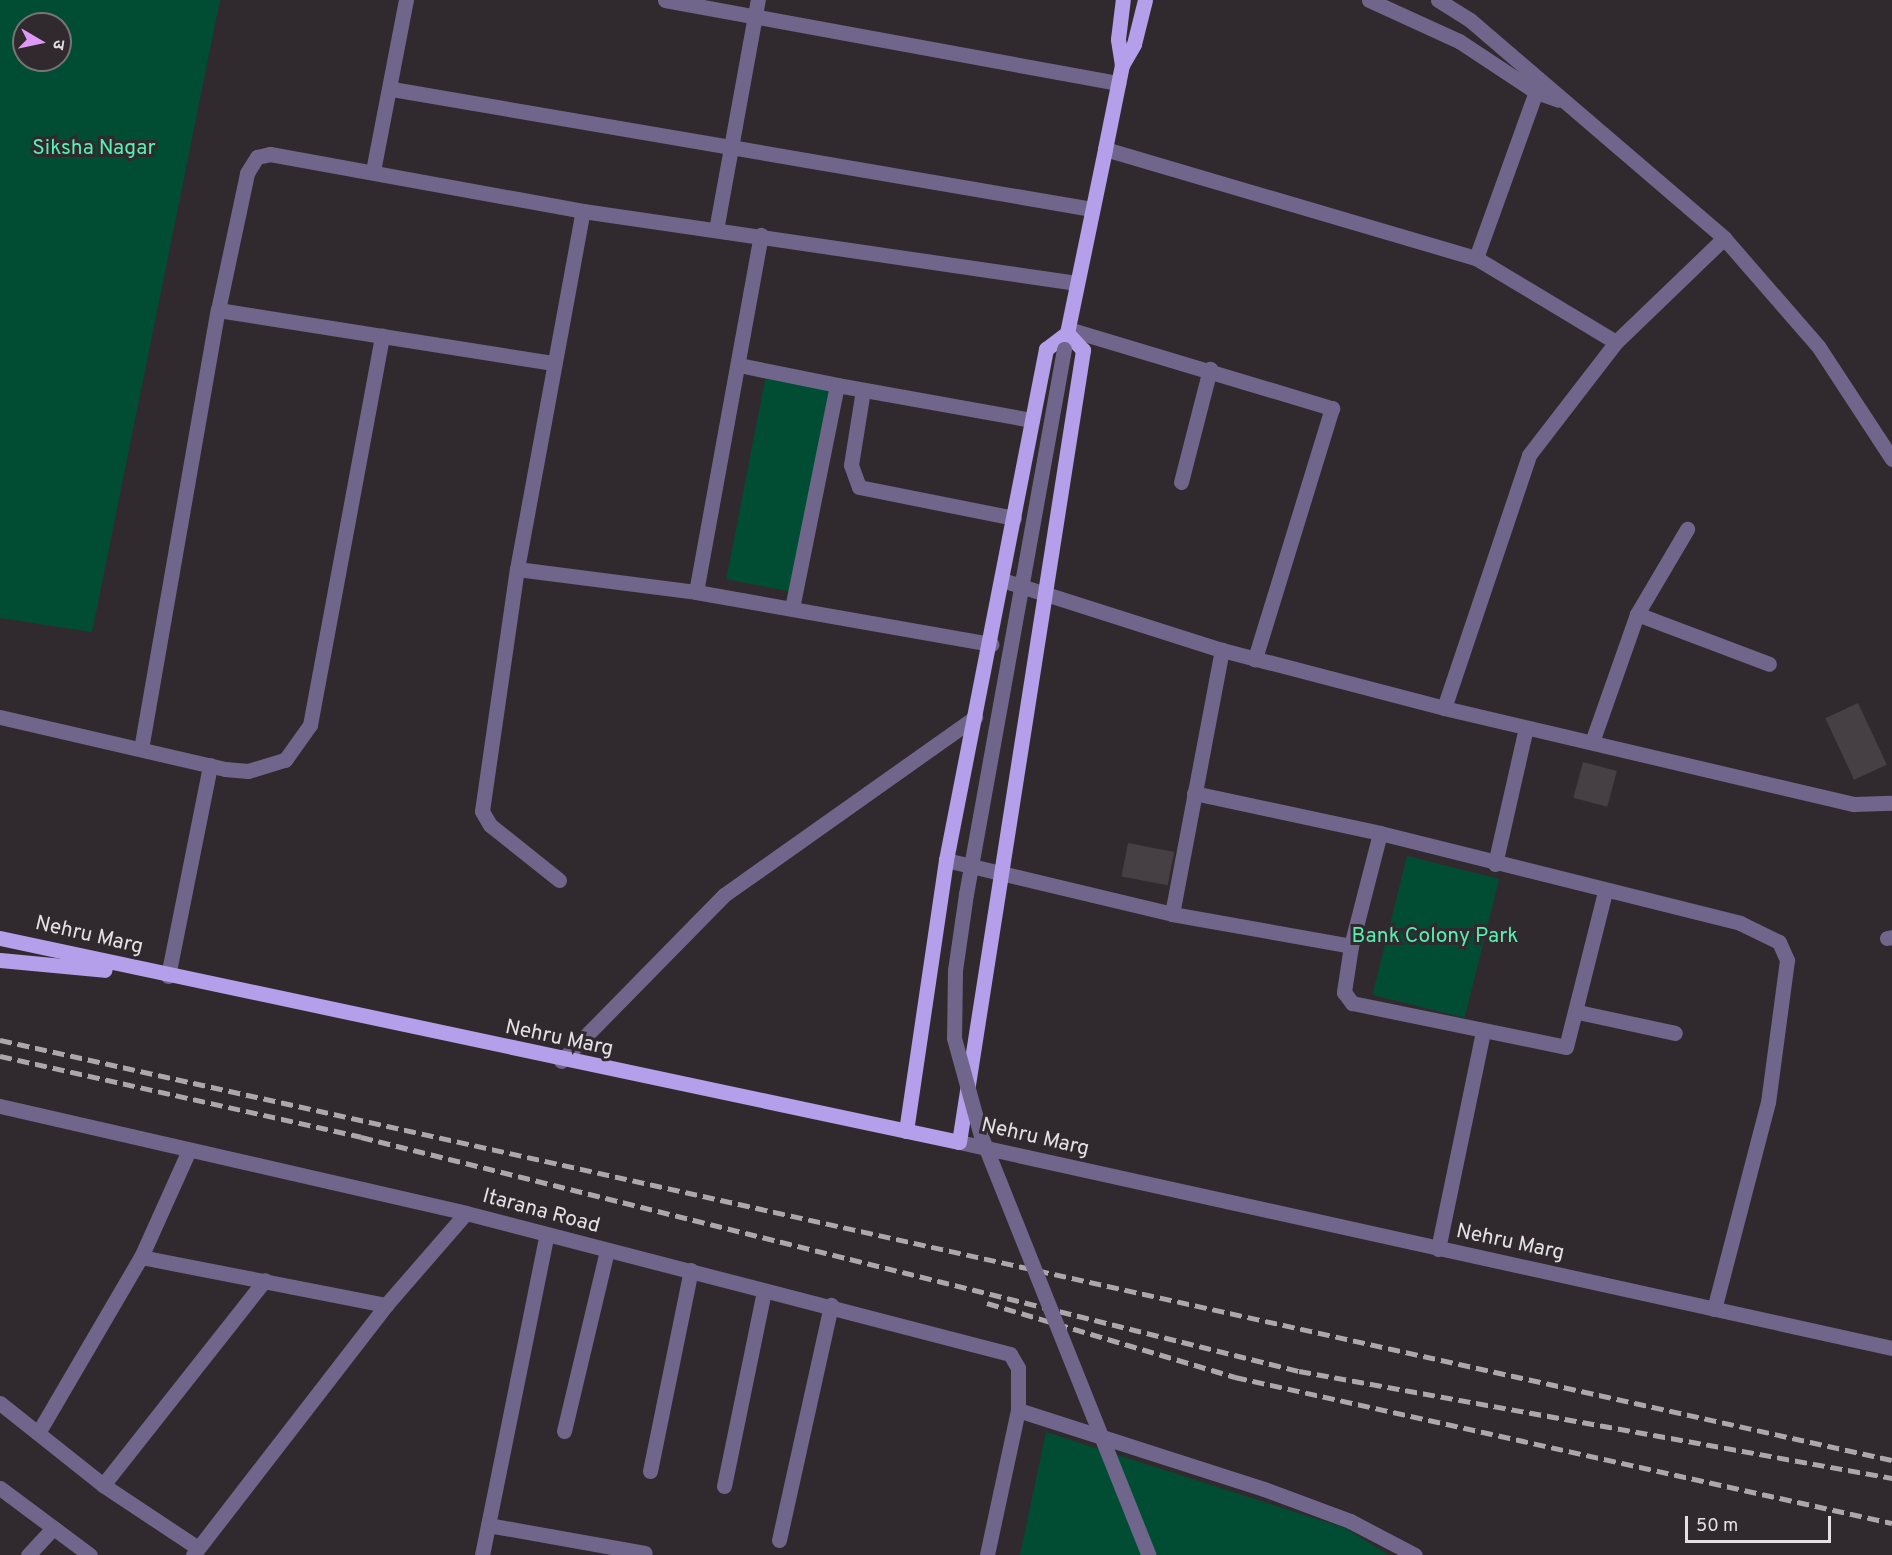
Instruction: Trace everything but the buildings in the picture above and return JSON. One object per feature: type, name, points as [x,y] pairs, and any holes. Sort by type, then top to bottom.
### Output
[{"type":"main road","points":[[1122,65],[1118,39],[1123,0]]},
{"type":"main road","points":[[906,1131],[946,860],[991,644],[1046,349],[1067,331],[1122,65],[1134,44],[1145,0]]},
{"type":"main road","points":[[959,1142],[998,872],[1083,350],[1067,331]]},
{"type":"main road","name":"Nehru Marg","points":[[0,938],[561,1061],[959,1142]]},
{"type":"main road","name":"Nehru Marg","points":[[0,960],[168,976]]},
{"type":"street","points":[[373,171],[392,89],[406,0]]},
{"type":"street","points":[[665,0],[757,7],[1118,83]]},
{"type":"street","points":[[1369,0],[1459,41],[1538,86],[1558,100],[1724,238],[1818,346],[1892,459]]},
{"type":"street","points":[[1438,0],[1470,20],[1538,86]]},
{"type":"street","points":[[1458,0],[1470,20]]},
{"type":"street","points":[[716,230],[728,146],[757,7]]},
{"type":"street","points":[[1476,258],[1538,86]]},
{"type":"street","points":[[392,89],[1092,209]]},
{"type":"street","points":[[1105,149],[1476,258],[1616,342]]},
{"type":"street","points":[[141,749],[218,310],[247,173],[257,157],[270,154],[583,211],[761,235],[1077,283]]},
{"type":"street","points":[[560,880],[490,825],[482,811],[517,569],[583,211]]},
{"type":"street","points":[[696,592],[761,235]]},
{"type":"street","points":[[1444,708],[1516,480],[1534,447],[1616,342],[1724,238]]},
{"type":"street","points":[[218,310],[554,363]]},
{"type":"street","points":[[1149,1555],[981,1136],[954,1038],[955,970],[966,894],[1067,331],[1210,369],[1332,408],[1255,659]]},
{"type":"street","points":[[0,717],[210,765],[248,771],[271,767],[285,760],[310,725],[382,336]]},
{"type":"street","points":[[739,365],[837,386],[1032,420]]},
{"type":"street","points":[[1181,482],[1210,369]]},
{"type":"street","points":[[792,609],[837,386]]},
{"type":"street","points":[[863,390],[851,465],[859,487],[1014,518]]},
{"type":"street","points":[[1592,741],[1637,614],[1687,529]]},
{"type":"street","points":[[517,569],[696,592],[991,644]]},
{"type":"street","points":[[1002,580],[1222,650],[1444,708],[1854,804],[1892,803]]},
{"type":"street","points":[[1637,614],[1769,664]]},
{"type":"street","points":[[1172,914],[1222,650]]},
{"type":"street","points":[[561,1061],[724,895],[975,717]]},
{"type":"street","points":[[1495,864],[1526,728]]},
{"type":"street","points":[[168,976],[210,765]]},
{"type":"street","points":[[1194,793],[1380,833],[1769,934],[1787,960],[1768,1102],[1714,1309]]},
{"type":"street","points":[[1380,833],[1351,946],[1345,998],[1483,1031],[1566,1047],[1578,1012],[1605,892]]},
{"type":"street","points":[[946,860],[1172,914],[1351,946]]},
{"type":"street","points":[[1578,1012],[1675,1033]]},
{"type":"street","points":[[1438,1249],[1483,1031]]},
{"type":"street","name":"Itarana Road","points":[[0,1106],[466,1213],[546,1236],[691,1270],[764,1292],[831,1305],[1010,1354],[1018,1368],[1018,1410],[987,1555]]},
{"type":"street","name":"Nehru Marg","points":[[959,1142],[1892,1348]]},
{"type":"street","points":[[38,1433],[141,1257],[189,1150]]},
{"type":"street","points":[[0,1403],[103,1485],[196,1551],[386,1305],[466,1213]]},
{"type":"street","points":[[482,1555],[546,1236]]},
{"type":"street","points":[[564,1431],[607,1251]]},
{"type":"street","points":[[141,1257],[386,1305]]},
{"type":"street","points":[[650,1471],[691,1270]]},
{"type":"street","points":[[103,1485],[265,1280]]},
{"type":"street","points":[[724,1486],[764,1292]]},
{"type":"street","points":[[779,1540],[831,1305]]},
{"type":"street","points":[[1018,1410],[1264,1489],[1350,1521],[1414,1555]]},
{"type":"street","points":[[0,1488],[90,1555]]},
{"type":"street","points":[[488,1525],[645,1552]]},
{"type":"street","points":[[28,1555],[53,1528]]},
{"type":"green space","name":"Siksha Nagar","points":[[0,0],[220,0],[92,632],[0,618]]},
{"type":"green space","points":[[766,375],[834,388],[794,592],[726,579]]},
{"type":"green space","name":"Bank Colony Park","points":[[1407,856],[1499,879],[1465,1018],[1372,995]]},
{"type":"green space","points":[[1046,1432],[1345,1528],[1389,1555],[1020,1555]]},
{"type":"railway","points":[[0,1040],[1892,1460]]},
{"type":"railway","points":[[0,1056],[361,1137],[1299,1371],[1892,1478]]},
{"type":"railway","points":[[987,1303],[1235,1377],[1892,1523]]}]
